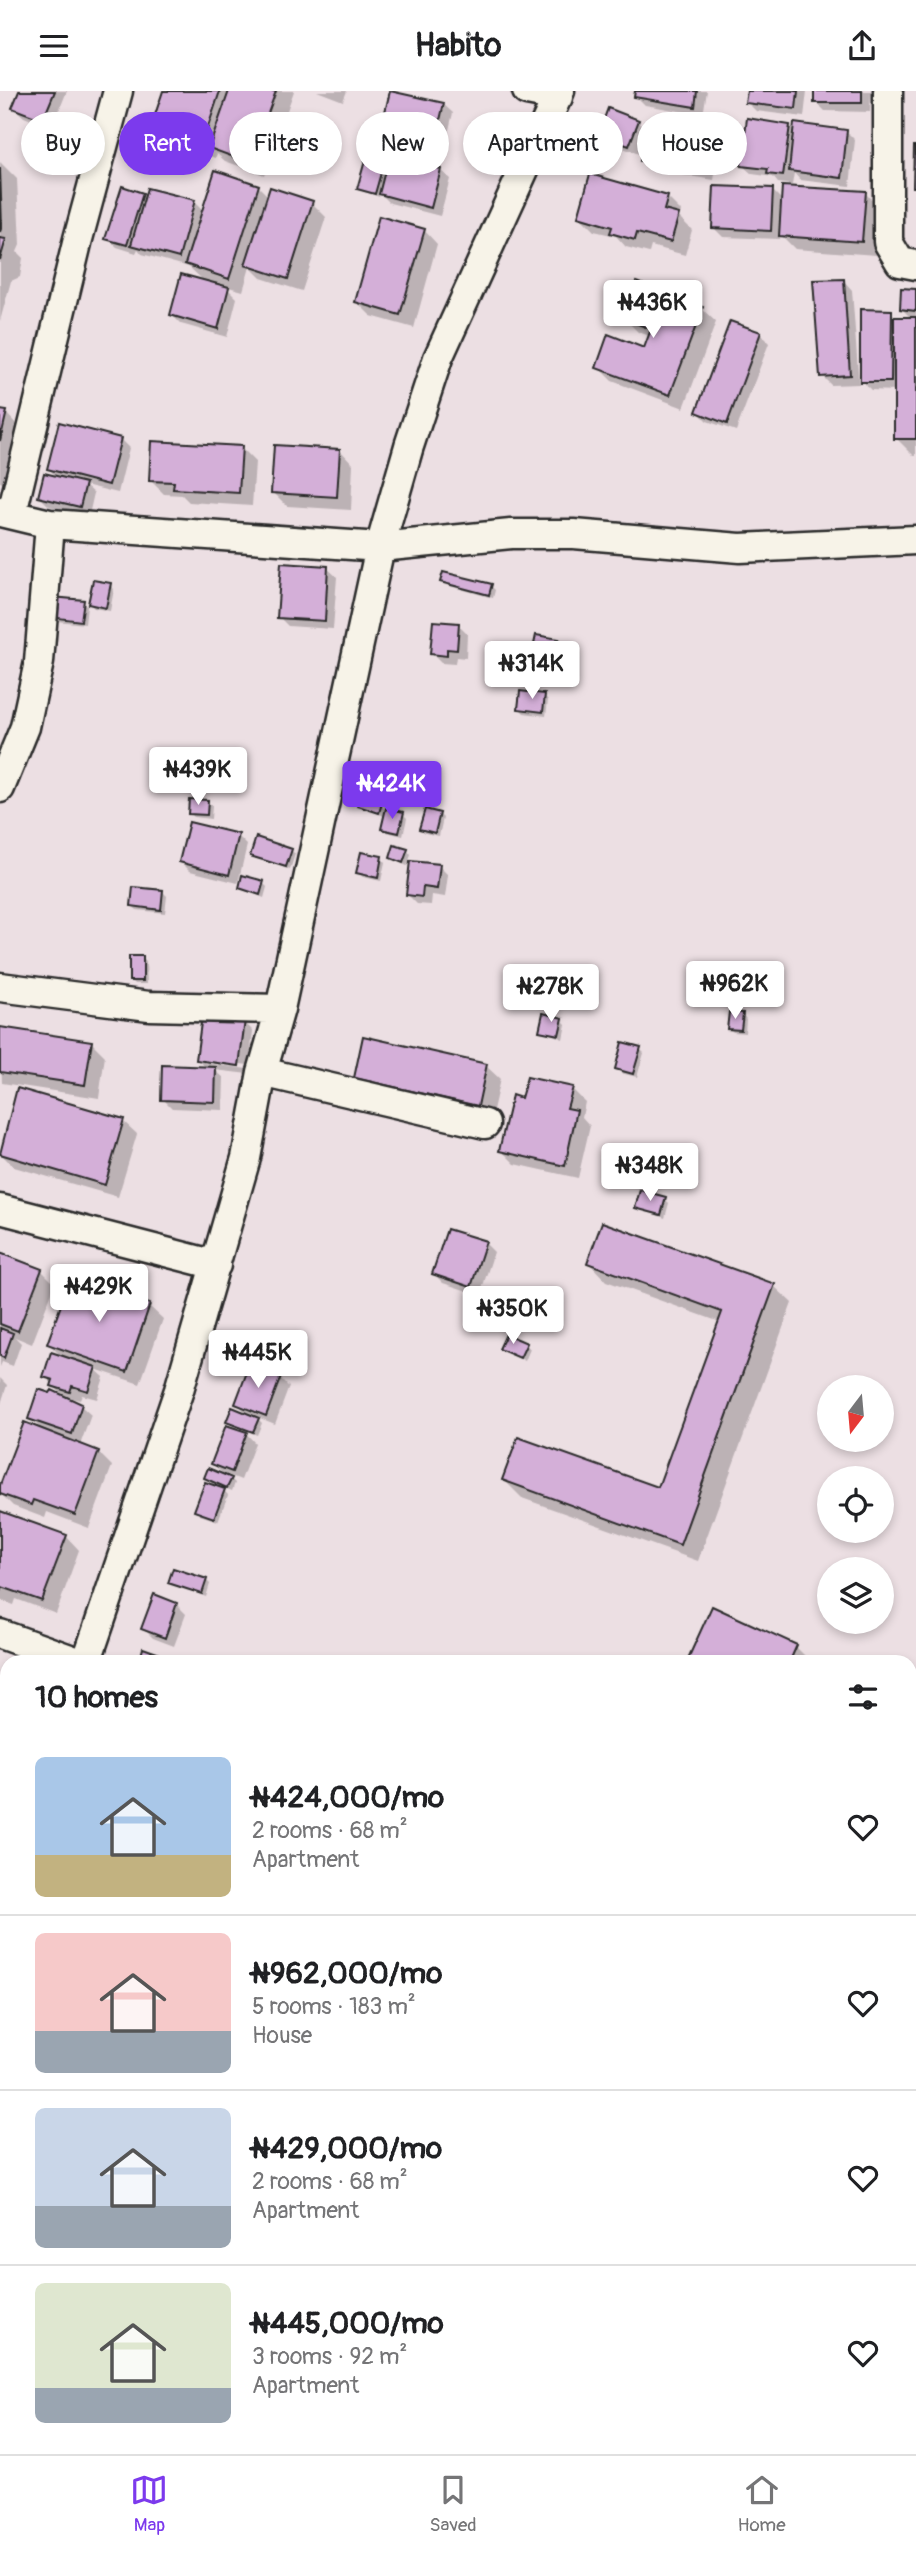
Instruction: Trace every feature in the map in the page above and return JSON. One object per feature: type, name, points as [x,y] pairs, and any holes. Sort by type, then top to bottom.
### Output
[{"type":"street","points":[[118,91],[6,512],[50,524],[380,547],[511,534],[574,534],[740,548],[916,540]]},
{"type":"street","points":[[89,1655],[179,1390],[246,1158],[262,1072],[280,1009],[380,547],[438,358],[559,94],[527,91]]},
{"type":"street","points":[[888,91],[888,242],[900,262],[916,265]]},
{"type":"street","points":[[0,788],[25,727],[39,662],[50,524]]},
{"type":"street","points":[[0,987],[149,1006],[280,1009]]},
{"type":"street","points":[[262,1072],[485,1124]]},
{"type":"street","points":[[0,1209],[216,1265]]},
{"type":"street","points":[[0,1634],[59,1655]]},
{"type":"building","points":[[19,91],[55,91],[46,112],[22,112],[12,108]]},
{"type":"building","points":[[163,91],[220,91],[213,112],[156,112]]},
{"type":"building","points":[[229,91],[276,91],[268,112],[229,112],[229,155],[215,150],[215,131]]},
{"type":"building","points":[[390,91],[444,103],[442,112],[385,112]]},
{"type":"building","points":[[635,91],[697,91],[695,107],[634,97]]},
{"type":"building","points":[[747,91],[798,91],[796,109],[745,103]]},
{"type":"building","points":[[814,91],[862,91],[862,103],[814,103]]},
{"type":"building","points":[[623,114],[637,119],[629,146],[623,144]]},
{"type":"building","points":[[747,118],[790,125],[783,176],[767,174],[768,169],[747,167]]},
{"type":"building","points":[[794,123],[847,130],[842,178],[789,171]]},
{"type":"building","points":[[916,146],[916,187],[913,187]]},
{"type":"building","points":[[0,168],[2,226],[0,232]]},
{"type":"building","points":[[215,170],[259,185],[229,279],[185,264]]},
{"type":"building","points":[[361,175],[380,175],[375,194],[357,189]]},
{"type":"building","points":[[384,175],[439,175],[431,208],[379,194]]},
{"type":"building","points":[[590,175],[668,196],[664,210],[679,214],[671,242],[637,233],[635,240],[610,233],[612,227],[578,217]]},
{"type":"building","points":[[122,186],[143,193],[127,245],[105,239]]},
{"type":"building","points":[[714,186],[773,188],[771,231],[712,228]]},
{"type":"building","points":[[782,186],[866,191],[862,242],[779,236]]},
{"type":"building","points":[[270,187],[313,201],[288,279],[245,265]]},
{"type":"building","points":[[147,188],[195,200],[179,258],[131,245]]},
{"type":"building","points":[[379,216],[425,229],[400,315],[355,302]]},
{"type":"building","points":[[0,238],[6,239],[0,260]]},
{"type":"building","points":[[181,274],[229,287],[218,329],[170,315]]},
{"type":"building","points":[[844,279],[850,375],[820,377],[813,280]]},
{"type":"building","points":[[636,282],[703,307],[670,395],[596,368],[608,334],[644,348],[651,329],[622,318]]},
{"type":"building","points":[[901,288],[916,289],[916,311],[900,309]]},
{"type":"building","points":[[860,309],[892,310],[891,382],[860,382]]},
{"type":"building","points":[[894,317],[916,317],[916,439],[894,439]]},
{"type":"building","points":[[730,321],[761,332],[727,424],[696,412]]},
{"type":"building","points":[[0,410],[7,411],[0,441]]},
{"type":"building","points":[[59,422],[121,438],[109,485],[47,469]]},
{"type":"building","points":[[151,441],[242,446],[239,493],[173,489],[174,482],[149,481]]},
{"type":"building","points":[[274,445],[340,449],[337,497],[271,493]]},
{"type":"building","points":[[44,473],[86,483],[80,507],[38,497]]},
{"type":"building","points":[[281,563],[328,566],[325,621],[277,618]]},
{"type":"building","points":[[443,572],[492,584],[489,595],[440,582]]},
{"type":"building","points":[[93,580],[111,583],[106,608],[88,604]]},
{"type":"building","points":[[52,597],[84,600],[81,621],[50,617]]},
{"type":"building","points":[[433,621],[459,623],[457,650],[447,649],[447,656],[430,654]]},
{"type":"building","points":[[536,635],[559,639],[553,664],[531,659]]},
{"type":"building","points":[[520,691],[545,694],[543,712],[518,709]]},
{"type":"building","points":[[361,796],[382,803],[379,813],[358,806]]},
{"type":"building","points":[[189,799],[208,800],[207,815],[188,814]]},
{"type":"building","points":[[386,808],[404,812],[399,833],[381,829]]},
{"type":"building","points":[[425,809],[440,813],[435,833],[419,829]]},
{"type":"building","points":[[189,822],[239,834],[229,875],[179,862]]},
{"type":"building","points":[[256,837],[292,849],[286,867],[250,856]]},
{"type":"building","points":[[394,845],[408,849],[403,863],[390,858]]},
{"type":"building","points":[[361,852],[382,856],[378,878],[356,873]]},
{"type":"building","points":[[410,861],[440,864],[437,889],[423,887],[422,897],[406,895]]},
{"type":"building","points":[[242,875],[264,881],[260,895],[239,888]]},
{"type":"building","points":[[133,887],[163,890],[161,910],[131,906]]},
{"type":"building","points":[[129,956],[143,956],[143,981],[129,981]]},
{"type":"building","points":[[729,1012],[743,1013],[741,1030],[727,1029]]},
{"type":"building","points":[[543,1013],[563,1018],[559,1035],[539,1031]]},
{"type":"building","points":[[202,1015],[245,1020],[239,1066],[196,1060]]},
{"type":"building","points":[[0,1027],[92,1041],[85,1085],[0,1072]]},
{"type":"building","points":[[363,1036],[487,1064],[478,1106],[354,1078]]},
{"type":"building","points":[[622,1042],[641,1047],[633,1074],[615,1069]]},
{"type":"building","points":[[162,1065],[216,1067],[215,1102],[161,1100]]},
{"type":"building","points":[[527,1077],[573,1087],[567,1108],[577,1110],[565,1166],[499,1151],[512,1095],[521,1098]]},
{"type":"building","points":[[17,1088],[124,1119],[105,1185],[0,1154]]},
{"type":"building","points":[[640,1190],[666,1197],[661,1215],[635,1208]]},
{"type":"building","points":[[602,1222],[775,1284],[680,1545],[502,1480],[518,1437],[658,1487],[722,1312],[587,1263]]},
{"type":"building","points":[[447,1229],[486,1241],[471,1287],[432,1274]]},
{"type":"building","points":[[0,1253],[42,1269],[18,1331],[0,1324]]},
{"type":"building","points":[[71,1277],[150,1304],[127,1372],[47,1344]]},
{"type":"building","points":[[0,1328],[13,1333],[4,1358],[0,1356]]},
{"type":"building","points":[[506,1334],[527,1343],[520,1358],[499,1349]]},
{"type":"building","points":[[51,1352],[96,1367],[88,1391],[72,1386],[70,1392],[51,1386],[53,1380],[43,1377]]},
{"type":"building","points":[[250,1364],[281,1376],[266,1416],[235,1404]]},
{"type":"building","points":[[38,1389],[50,1393],[52,1390],[82,1404],[72,1434],[28,1419]]},
{"type":"building","points":[[232,1407],[259,1418],[253,1432],[226,1422]]},
{"type":"building","points":[[24,1422],[99,1451],[75,1515],[33,1500],[31,1505],[0,1494],[0,1485]]},
{"type":"building","points":[[226,1425],[247,1432],[232,1472],[211,1464]]},
{"type":"building","points":[[208,1468],[232,1478],[227,1488],[204,1478]]},
{"type":"building","points":[[205,1482],[225,1489],[214,1518],[194,1511]]},
{"type":"building","points":[[0,1511],[67,1535],[42,1601],[2,1587],[0,1592]]},
{"type":"building","points":[[173,1568],[207,1579],[202,1594],[168,1583]]},
{"type":"building","points":[[154,1594],[177,1603],[165,1638],[141,1629]]},
{"type":"building","points":[[712,1606],[797,1645],[793,1655],[690,1655]]},
{"type":"building","points":[[143,1648],[163,1655],[141,1655]]}]
